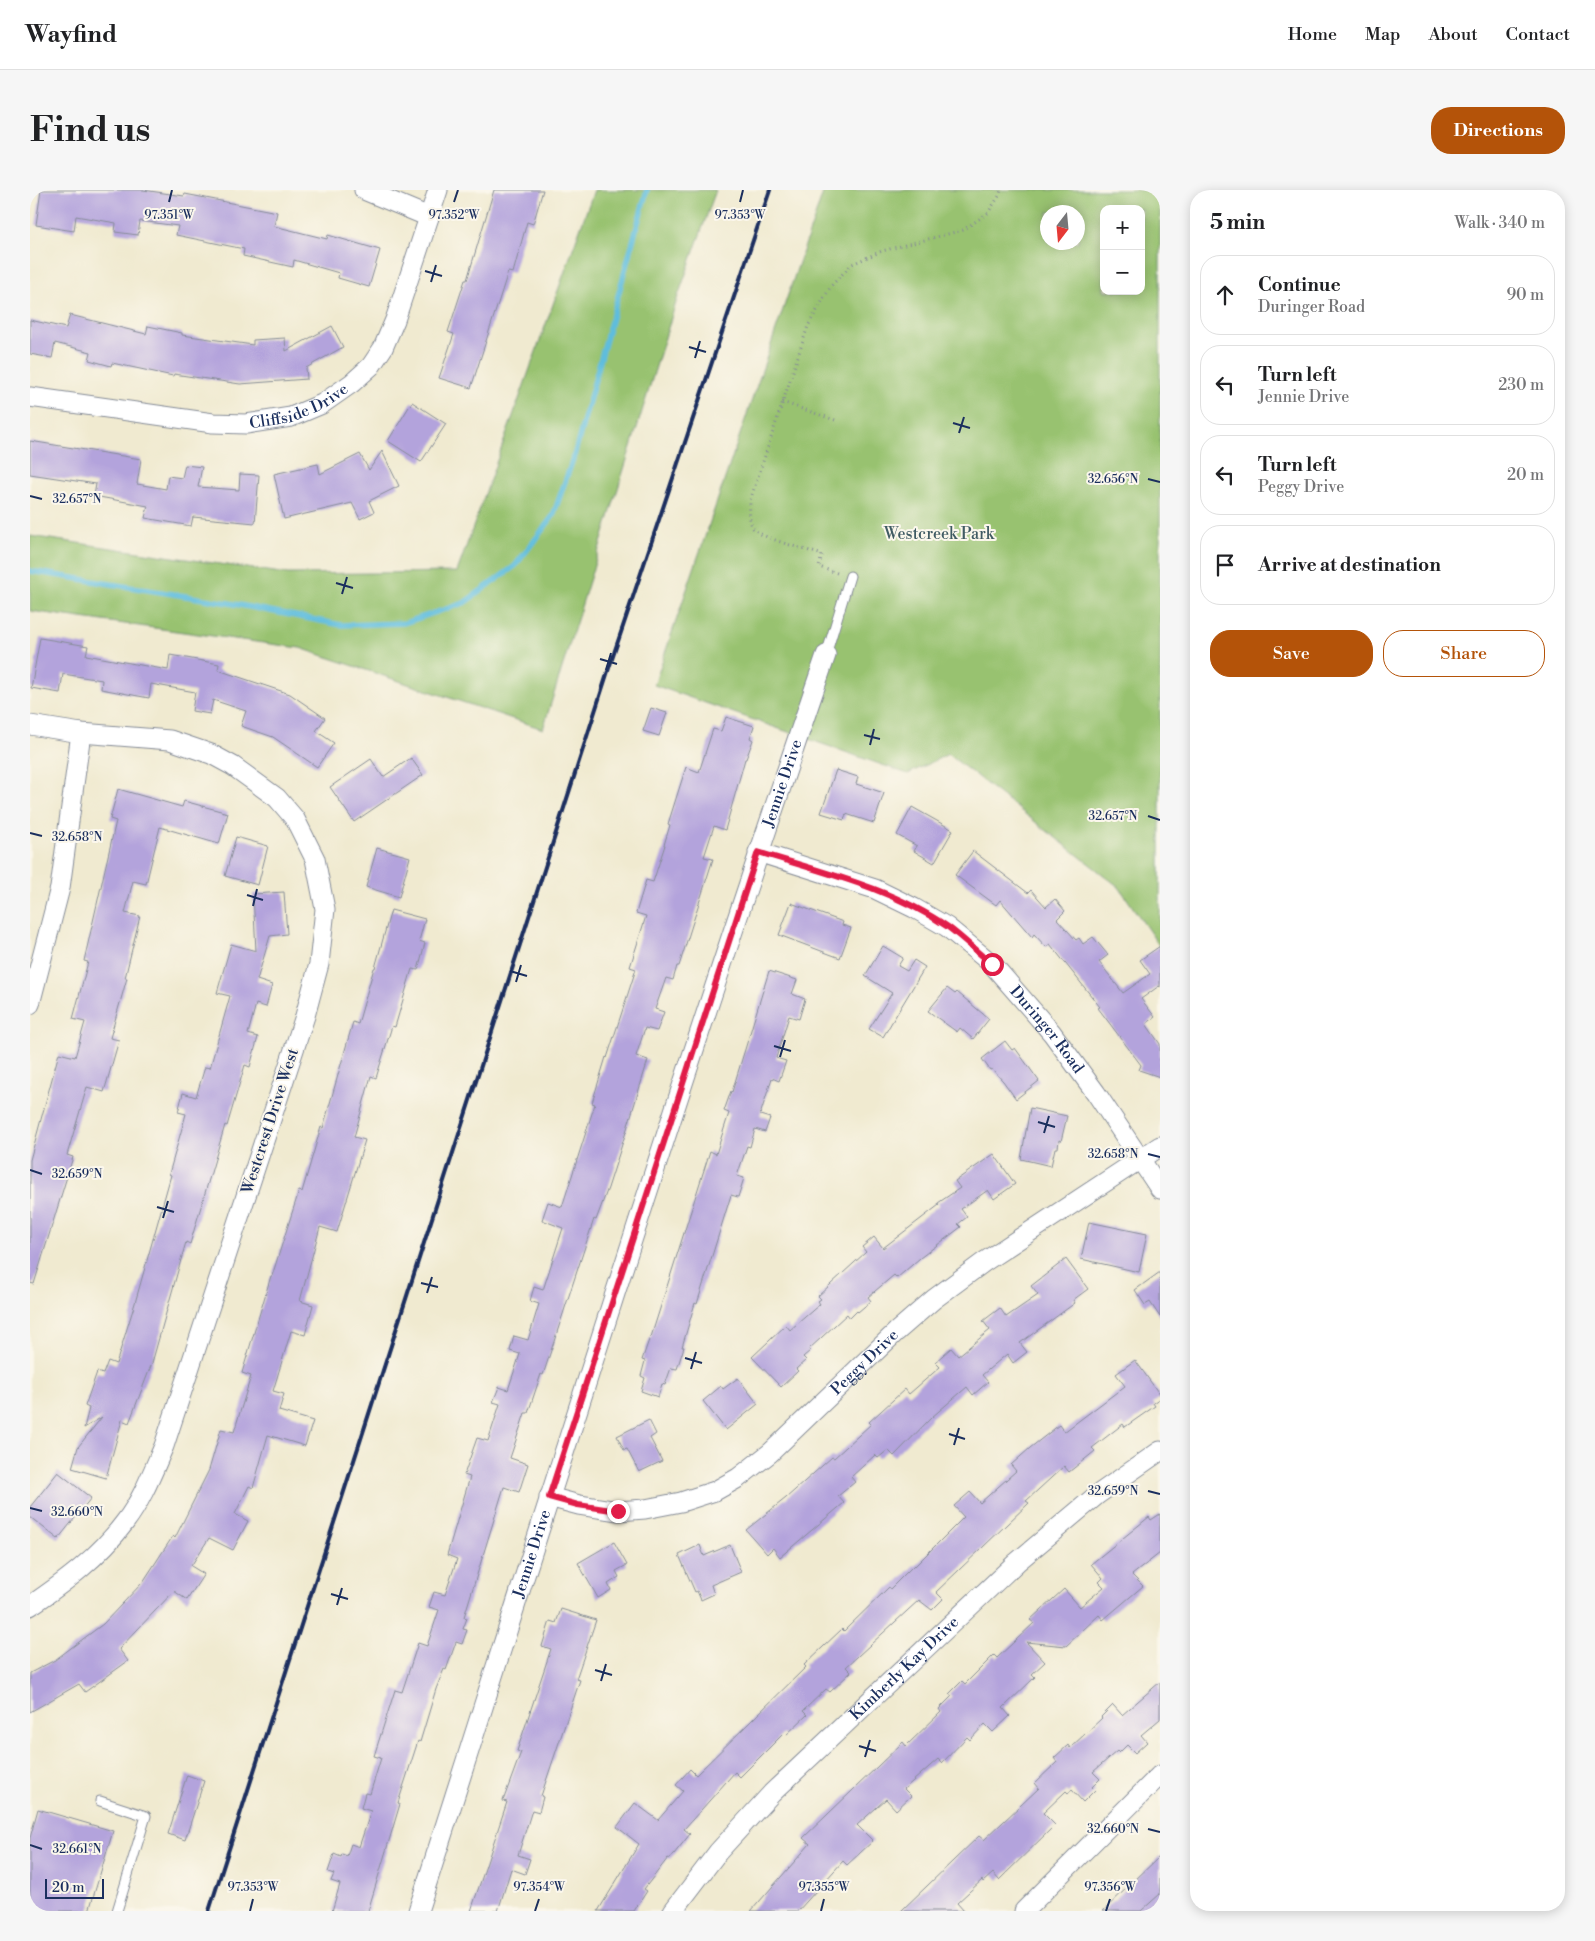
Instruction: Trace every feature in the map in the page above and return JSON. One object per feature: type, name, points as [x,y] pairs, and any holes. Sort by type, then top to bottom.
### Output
[{"type":"street","points":[[364,190],[429,217]]},
{"type":"street","name":"Cliffside Drive","points":[[30,397],[213,423],[246,424],[291,417],[322,404],[352,383],[371,366],[383,348],[395,320],[438,190]]},
{"type":"street","name":"Jennie Drive","points":[[418,1911],[549,1497],[758,852],[826,656]]},
{"type":"street","name":"Westcrest Drive West","points":[[30,726],[81,733],[170,740],[211,754],[226,762],[277,798],[295,819],[315,859],[326,909],[319,964],[304,1016],[164,1446],[146,1486],[126,1522],[92,1560],[30,1606]]},
{"type":"street","points":[[30,1004],[60,888],[81,733]]},
{"type":"street","name":"Duringer Road","points":[[758,852],[875,889],[947,927],[992,964],[1052,1033],[1096,1092],[1160,1189]]},
{"type":"street","name":"Peggy Drive","points":[[549,1497],[578,1505],[618,1511],[645,1509],[680,1502],[715,1491],[738,1478],[770,1453],[896,1332],[934,1299],[984,1262],[1160,1146]]},
{"type":"street","name":"Kimberly Kay Drive","points":[[673,1911],[718,1852],[779,1786],[1018,1562],[1097,1495],[1160,1451]]},
{"type":"street","points":[[1024,1911],[1160,1775]]},
{"type":"lane","points":[[826,656],[850,576]]},
{"type":"lane","points":[[100,1802],[146,1816],[117,1911]]},
{"type":"path","points":[[850,576],[819,567],[822,555],[768,537],[754,530],[750,520],[750,501],[808,326],[831,286],[852,264],[882,251],[963,230],[988,213],[1001,190]]},
{"type":"path","points":[[782,402],[835,420]]},
{"type":"green space","points":[[594,190],[716,190],[678,296],[543,729],[300,648],[30,611],[30,536],[288,574],[457,572]]},
{"type":"green space","name":"Westcreek Park","points":[[824,190],[1160,190],[1160,947],[1119,887],[948,754],[908,774],[654,685]]},
{"type":"building","points":[[41,190],[143,190],[184,196],[185,194],[277,212],[274,226],[327,239],[328,235],[380,250],[369,287],[338,278],[339,273],[294,260],[293,267],[243,256],[244,249],[176,235],[178,226],[140,221],[138,235],[115,232],[116,223],[76,216],[74,231],[36,225]]},
{"type":"building","points":[[494,190],[543,190],[533,224],[527,222],[513,273],[508,272],[471,388],[439,378],[454,334],[448,332],[465,280],[467,280]]},
{"type":"building","points":[[70,315],[146,334],[148,326],[182,333],[182,335],[253,345],[253,340],[285,338],[286,351],[332,326],[343,347],[306,368],[307,379],[240,384],[174,374],[173,376],[112,363],[111,366],[89,360],[91,352],[55,343],[52,358],[30,354],[30,320],[66,328]]},
{"type":"building","points":[[412,402],[446,424],[421,462],[388,441]]},
{"type":"building","points":[[30,441],[141,459],[137,484],[166,489],[168,476],[182,478],[185,465],[202,467],[198,487],[239,490],[240,474],[259,475],[255,523],[193,517],[191,526],[145,518],[148,506],[94,496],[96,484],[30,474]]},
{"type":"building","points":[[382,451],[399,486],[369,501],[374,512],[360,519],[352,503],[284,519],[274,474],[318,464],[320,474],[360,454],[369,470]]},
{"type":"building","points":[[40,638],[88,646],[86,655],[168,670],[170,655],[219,664],[218,670],[290,694],[325,718],[316,731],[334,743],[317,767],[273,737],[241,726],[246,711],[213,700],[210,714],[192,711],[195,692],[151,684],[149,698],[101,689],[102,680],[63,674],[60,693],[31,688]]},
{"type":"building","points":[[651,708],[667,713],[659,736],[643,731]]},
{"type":"building","points":[[726,717],[754,726],[750,738],[753,740],[745,759],[725,830],[714,826],[704,857],[713,859],[679,966],[677,966],[673,980],[666,978],[655,1009],[664,1012],[657,1031],[645,1028],[636,1056],[648,1060],[626,1132],[608,1188],[596,1220],[594,1219],[543,1375],[541,1374],[528,1413],[525,1413],[510,1458],[528,1464],[519,1492],[504,1487],[464,1617],[467,1618],[463,1629],[467,1630],[462,1644],[456,1642],[446,1670],[444,1669],[436,1689],[420,1742],[418,1741],[398,1803],[400,1804],[368,1911],[332,1911],[340,1884],[331,1881],[334,1874],[328,1872],[334,1854],[341,1857],[342,1854],[347,1856],[351,1844],[359,1847],[371,1811],[361,1808],[365,1793],[370,1794],[381,1758],[374,1756],[395,1690],[402,1692],[418,1643],[427,1646],[439,1610],[429,1607],[434,1592],[445,1595],[457,1559],[447,1555],[470,1477],[464,1475],[477,1438],[488,1441],[500,1404],[493,1402],[499,1387],[508,1390],[520,1354],[510,1351],[514,1336],[528,1340],[539,1304],[530,1301],[534,1287],[543,1290],[563,1228],[542,1220],[548,1202],[562,1207],[595,1104],[592,1103],[636,969],[630,967],[646,916],[636,913],[646,880],[653,882],[665,845],[670,825],[668,824],[686,767],[699,772],[713,729],[721,731]]},
{"type":"building","points":[[411,758],[423,775],[354,822],[330,787],[371,759],[383,777]]},
{"type":"building","points":[[836,770],[858,777],[856,784],[884,793],[874,823],[846,814],[844,820],[821,813]]},
{"type":"building","points":[[118,789],[182,807],[184,801],[228,813],[219,844],[160,827],[146,884],[133,881],[125,913],[140,916],[125,978],[127,978],[110,1038],[119,1040],[104,1092],[87,1087],[67,1155],[73,1157],[34,1284],[30,1283],[30,1160],[59,1053],[75,1057],[85,1022],[73,1019],[88,962],[84,961],[116,821],[110,819]]},
{"type":"building","points":[[912,807],[953,830],[934,863],[914,851],[917,846],[897,835]]},
{"type":"building","points":[[236,837],[268,846],[258,885],[225,876]]},
{"type":"building","points":[[377,848],[410,857],[399,897],[366,887]]},
{"type":"building","points":[[973,851],[1028,893],[1031,890],[1046,907],[1055,899],[1065,911],[1057,919],[1076,940],[1079,938],[1083,944],[1093,937],[1108,955],[1099,962],[1123,993],[1150,974],[1140,960],[1160,946],[1160,987],[1141,999],[1155,1017],[1146,1024],[1160,1044],[1160,1077],[1139,1070],[1141,1065],[1098,1008],[1100,1007],[1050,944],[1046,947],[1034,934],[1032,937],[1000,900],[996,905],[955,875]]},
{"type":"building","points":[[284,892],[287,934],[270,936],[257,980],[272,985],[266,1007],[256,1004],[248,1034],[258,1037],[250,1067],[245,1065],[190,1244],[186,1242],[152,1363],[129,1423],[122,1420],[106,1478],[72,1468],[78,1447],[102,1417],[84,1428],[89,1408],[85,1406],[97,1372],[103,1374],[108,1361],[116,1364],[135,1303],[186,1114],[178,1112],[183,1093],[196,1097],[205,1067],[210,1068],[230,996],[217,993],[231,944],[256,951],[253,894]]},
{"type":"building","points":[[791,903],[843,922],[842,925],[851,928],[840,958],[779,935]]},
{"type":"building","points":[[391,910],[425,919],[419,941],[425,943],[418,970],[412,969],[395,1027],[392,1026],[376,1078],[371,1076],[354,1137],[365,1140],[337,1232],[320,1227],[300,1301],[313,1305],[305,1335],[291,1331],[273,1391],[284,1394],[279,1411],[313,1421],[305,1446],[268,1435],[253,1488],[249,1486],[235,1514],[248,1521],[233,1550],[209,1538],[191,1566],[204,1574],[187,1600],[174,1591],[119,1649],[128,1661],[85,1692],[79,1684],[30,1712],[30,1673],[55,1660],[103,1624],[143,1582],[173,1536],[175,1538],[209,1470],[221,1429],[234,1432],[251,1376],[242,1373],[271,1276],[299,1191],[302,1192],[321,1127],[323,1128],[353,1022],[358,1024]]},
{"type":"building","points":[[883,946],[903,958],[898,966],[907,971],[914,960],[925,967],[883,1037],[869,1029],[892,993],[865,976]]},
{"type":"building","points":[[769,971],[797,980],[792,994],[805,999],[799,1019],[789,1016],[776,1058],[786,1061],[779,1081],[772,1078],[760,1115],[770,1118],[765,1132],[755,1129],[750,1147],[747,1146],[737,1176],[744,1178],[738,1197],[731,1195],[697,1304],[695,1303],[677,1369],[671,1368],[665,1385],[662,1384],[658,1397],[641,1391],[645,1378],[641,1376],[645,1361],[642,1360],[710,1151],[716,1154],[729,1113],[724,1111],[732,1092]]},
{"type":"building","points":[[947,988],[955,994],[957,992],[989,1019],[973,1039],[960,1028],[957,1032],[928,1011]]},
{"type":"building","points":[[1005,1041],[1012,1050],[1015,1048],[1039,1081],[1016,1099],[1003,1081],[992,1069],[990,1070],[982,1059]]},
{"type":"building","points":[[1030,1108],[1067,1116],[1061,1141],[1059,1140],[1058,1148],[1055,1148],[1051,1166],[1021,1159]]},
{"type":"building","points":[[994,1154],[1015,1184],[994,1199],[988,1190],[961,1209],[967,1217],[958,1224],[961,1227],[897,1278],[894,1275],[868,1297],[871,1301],[858,1312],[850,1318],[847,1314],[809,1349],[810,1351],[803,1357],[806,1360],[796,1369],[798,1371],[781,1387],[752,1357],[786,1325],[790,1330],[820,1304],[818,1301],[821,1299],[818,1296],[866,1252],[862,1247],[874,1237],[883,1248],[939,1205],[938,1203],[960,1188],[955,1181]]},
{"type":"building","points":[[1089,1222],[1147,1234],[1139,1272],[1081,1259]]},
{"type":"building","points":[[1066,1259],[1088,1289],[1073,1300],[1075,1303],[1020,1343],[1027,1352],[1013,1363],[1007,1354],[982,1375],[988,1382],[973,1395],[967,1387],[932,1417],[894,1456],[888,1450],[878,1458],[875,1455],[851,1477],[855,1482],[838,1496],[844,1503],[780,1557],[773,1548],[767,1554],[746,1530],[832,1457],[834,1458],[905,1389],[909,1394],[940,1367],[935,1362],[951,1348],[958,1356],[990,1330],[983,1321],[1000,1308],[1006,1317],[1038,1295],[1031,1286]]},
{"type":"building","points":[[1160,1272],[1160,1317],[1150,1302],[1145,1305],[1135,1290]]},
{"type":"building","points":[[1135,1360],[1160,1395],[1160,1398],[1153,1403],[1155,1406],[1125,1427],[1123,1424],[1092,1448],[1095,1451],[1069,1472],[1064,1466],[1026,1501],[1029,1503],[936,1592],[943,1599],[932,1610],[919,1600],[846,1667],[851,1672],[830,1692],[826,1689],[803,1711],[807,1715],[785,1736],[783,1734],[740,1777],[735,1772],[684,1829],[690,1834],[644,1889],[647,1891],[634,1911],[598,1911],[639,1844],[617,1827],[635,1803],[658,1820],[683,1791],[676,1785],[690,1769],[696,1775],[806,1667],[804,1665],[842,1629],[844,1631],[889,1587],[890,1589],[915,1566],[964,1517],[954,1506],[970,1492],[980,1503],[1016,1471],[1011,1465],[1030,1448],[1059,1425],[1064,1432],[1125,1386],[1116,1374]]},
{"type":"building","points":[[738,1378],[758,1404],[726,1430],[703,1401],[721,1386],[723,1389]]},
{"type":"building","points":[[649,1420],[656,1434],[650,1438],[662,1461],[639,1472],[627,1449],[624,1450],[617,1436]]},
{"type":"building","points":[[58,1472],[91,1498],[58,1539],[30,1517],[30,1507]]},
{"type":"building","points":[[1160,1514],[1160,1553],[1132,1575],[1143,1586],[1103,1620],[1099,1615],[1066,1646],[1026,1642],[1045,1662],[1032,1674],[1035,1677],[1003,1708],[1010,1716],[993,1732],[985,1724],[970,1740],[967,1737],[942,1763],[938,1759],[904,1789],[911,1796],[896,1810],[886,1799],[857,1825],[873,1841],[847,1865],[843,1861],[798,1911],[751,1911],[810,1844],[803,1838],[903,1742],[906,1746],[941,1712],[939,1709],[952,1696],[949,1694],[962,1681],[965,1684],[994,1655],[997,1658],[1034,1623],[1030,1620],[1064,1589],[1080,1607],[1104,1587],[1099,1582],[1103,1578],[1091,1564],[1149,1517],[1151,1520]]},
{"type":"building","points":[[614,1542],[627,1565],[616,1571],[619,1577],[608,1584],[611,1590],[598,1598],[578,1563]]},
{"type":"building","points":[[700,1545],[704,1556],[730,1545],[741,1572],[711,1585],[714,1594],[701,1600],[697,1591],[695,1592],[679,1555]]},
{"type":"building","points":[[561,1609],[596,1620],[576,1679],[580,1680],[541,1796],[543,1797],[539,1812],[532,1810],[518,1855],[530,1859],[525,1874],[511,1869],[498,1911],[471,1911],[507,1802],[503,1801],[521,1752],[517,1751],[551,1649],[542,1646],[550,1621],[556,1623]]},
{"type":"building","points":[[1160,1682],[1160,1719],[1141,1735],[1147,1742],[1135,1753],[1127,1745],[1119,1753],[1117,1751],[1093,1772],[1100,1779],[1092,1787],[1095,1790],[1083,1802],[1072,1790],[1068,1793],[1066,1791],[1043,1813],[1055,1825],[999,1880],[993,1873],[983,1882],[982,1880],[957,1903],[964,1911],[901,1911],[979,1836],[984,1840],[1039,1788],[1035,1783],[1057,1762],[1054,1758],[1068,1745],[1070,1748],[1113,1705],[1122,1715]]},
{"type":"building","points":[[187,1775],[204,1781],[185,1840],[168,1834]]},
{"type":"building","points":[[38,1809],[113,1831],[89,1911],[30,1911],[30,1838]]},
{"type":"building","points":[[1160,1856],[1160,1894],[1141,1911],[1103,1911]]},
{"type":"waterway","points":[[30,571],[229,603],[341,625],[404,623],[464,603],[515,566],[553,516],[574,456],[647,190]]},
{"type":"railway","points":[[209,1911],[609,668],[770,190]]},
{"type":"route","points":[[618,1511],[578,1505],[549,1497],[758,852],[875,889],[947,927],[992,964]]}]
